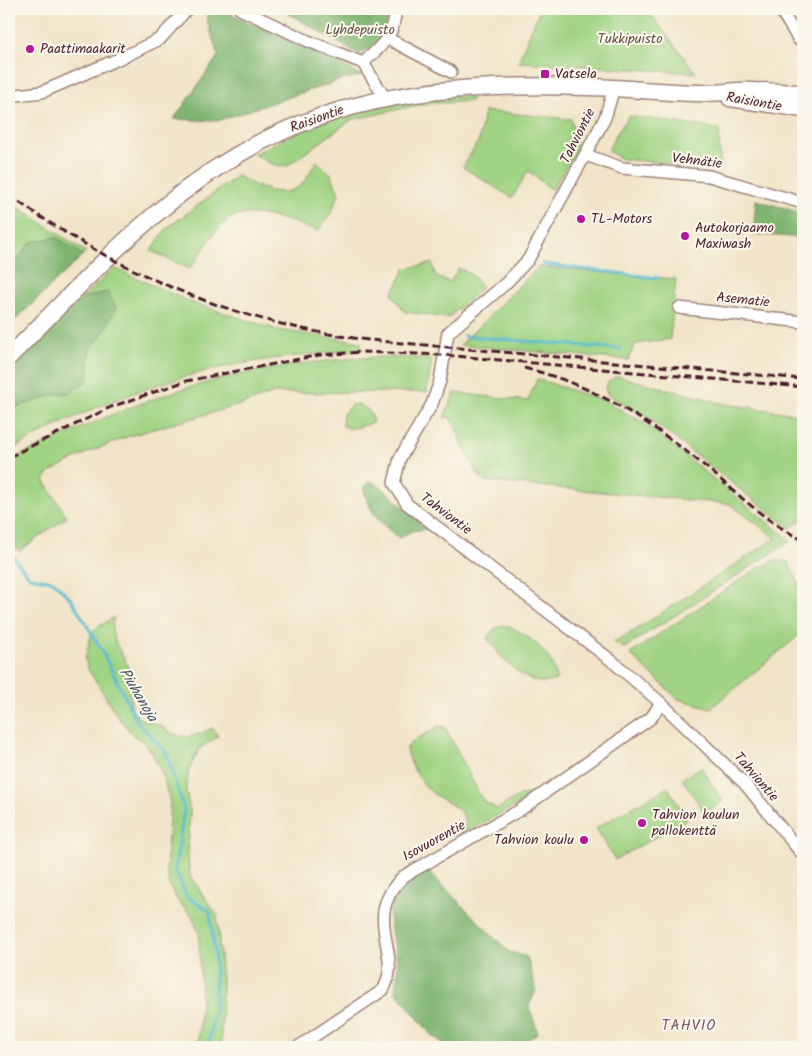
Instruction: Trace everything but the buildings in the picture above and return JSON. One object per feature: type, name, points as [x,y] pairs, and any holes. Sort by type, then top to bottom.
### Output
[{"type":"main road","name":"Raisiontie","points":[[9,357],[108,258],[171,202],[213,170],[270,137],[293,127],[385,98],[434,90],[473,87],[614,88],[706,93],[754,91],[803,93]]},
{"type":"main road","name":"Raisiontie","points":[[706,93],[758,104],[803,109]]},
{"type":"street","points":[[9,96],[42,92],[142,48],[160,39],[187,9]]},
{"type":"street","points":[[240,9],[308,41],[363,63],[385,98]]},
{"type":"street","points":[[363,63],[389,39],[394,26],[395,9]]},
{"type":"street","points":[[780,9],[800,40]]},
{"type":"street","points":[[389,39],[451,72]]},
{"type":"street","name":"Tahviontie","points":[[614,88],[605,118],[528,260],[511,278],[448,333],[440,382],[432,404],[400,458],[394,483],[407,504],[612,660],[661,702],[745,784],[803,855]]},
{"type":"street","name":"Vehnätie","points":[[586,155],[622,168],[709,176],[803,203]]},
{"type":"street","name":"Asematie","points":[[679,308],[803,322]]},
{"type":"street","name":"Isovuorentie","points":[[298,1047],[383,990],[389,980],[389,965],[383,914],[386,900],[398,882],[420,866],[545,794],[651,718],[661,702]]},
{"type":"green space","points":[[220,9],[342,64],[362,76],[344,79],[217,121],[174,119],[218,56],[206,16]]},
{"type":"green space","name":"Lyhdepuisto","points":[[281,9],[389,9],[381,37],[371,47],[358,54]]},
{"type":"green space","name":"Tukkipuisto","points":[[540,9],[647,9],[696,73],[518,62]]},
{"type":"green space","points":[[468,96],[472,99],[470,101],[418,105],[351,120],[287,166],[274,164],[254,154],[322,122],[343,116],[384,106]]},
{"type":"green space","points":[[484,111],[571,119],[577,149],[552,190],[528,171],[512,198],[463,167],[479,140]]},
{"type":"green space","points":[[629,116],[719,129],[720,168],[622,159],[608,151],[615,136]]},
{"type":"green space","points":[[316,161],[331,174],[339,194],[331,213],[318,231],[271,216],[245,214],[234,217],[220,227],[190,269],[151,251],[166,229],[237,176],[269,190],[285,192],[293,190],[303,183]]},
{"type":"green space","points":[[756,200],[803,213],[803,238],[753,234]]},
{"type":"green space","points":[[9,201],[86,252],[9,326]]},
{"type":"green space","points":[[56,237],[83,255],[9,326],[9,270],[31,242]]},
{"type":"green space","points":[[432,263],[436,277],[450,282],[459,268],[473,276],[482,288],[448,318],[405,312],[392,294],[405,269]]},
{"type":"green space","points":[[538,267],[676,279],[670,339],[635,344],[628,360],[460,345]]},
{"type":"green space","points":[[114,268],[193,303],[278,330],[361,342],[360,350],[249,362],[184,377],[139,391],[94,409],[9,451],[9,400],[18,407],[52,395],[69,393],[88,380],[90,351],[106,328],[108,292],[82,298]]},
{"type":"green space","points":[[108,292],[116,308],[106,328],[90,351],[88,380],[69,393],[52,395],[18,407],[9,400],[9,370],[82,298]]},
{"type":"green space","points":[[396,357],[432,359],[427,392],[274,393],[243,404],[129,436],[87,453],[50,472],[44,480],[67,517],[19,551],[9,539],[9,462],[21,455],[126,409],[190,387],[292,365],[345,359]]},
{"type":"green space","points":[[617,376],[725,404],[803,415],[803,519],[790,528],[651,420],[608,395],[605,388],[609,381]]},
{"type":"green space","points":[[537,379],[605,401],[644,423],[791,541],[624,648],[613,642],[631,633],[776,538],[730,504],[484,481],[476,472],[450,417],[444,417],[455,393],[528,401]]},
{"type":"green space","points":[[359,404],[371,414],[372,423],[350,429],[342,425],[343,414],[351,405]]},
{"type":"green space","points":[[370,481],[383,488],[427,529],[412,531],[399,538],[380,522],[372,511],[363,487]]},
{"type":"green space","points":[[775,560],[788,562],[803,592],[803,632],[711,708],[678,699],[630,654],[755,570]]},
{"type":"green space","points":[[114,617],[112,625],[114,638],[129,670],[131,679],[130,698],[136,715],[180,736],[196,735],[212,728],[218,736],[200,748],[189,770],[186,789],[190,812],[188,856],[190,876],[217,915],[222,981],[221,1047],[198,1047],[201,1002],[199,933],[192,916],[178,901],[169,885],[166,868],[170,803],[163,776],[152,753],[144,742],[133,735],[120,720],[88,669],[85,659],[92,631]]},
{"type":"green space","points":[[503,625],[520,632],[538,645],[551,662],[556,680],[546,682],[535,681],[526,677],[516,671],[500,655],[487,638],[494,629]]},
{"type":"green space","points":[[439,726],[445,727],[483,801],[497,809],[521,795],[535,793],[516,806],[460,834],[466,824],[464,817],[456,807],[429,790],[418,776],[406,749],[412,742]]},
{"type":"green space","points":[[701,767],[723,801],[705,813],[682,779]]},
{"type":"green space","name":"Tahvion koulun pallokenttä","points":[[668,787],[687,819],[615,860],[596,828]]},
{"type":"green space","points":[[425,868],[508,951],[527,957],[536,990],[529,1006],[538,1033],[517,1047],[457,1047],[444,1044],[432,1035],[395,991],[398,972],[390,926],[390,912],[394,899],[405,884]]},
{"type":"waterway","points":[[542,264],[658,278]]},
{"type":"waterway","points":[[464,336],[621,349]]},
{"type":"waterway","name":"Piuhanoja","points":[[9,552],[30,577],[53,581],[71,599],[101,649],[138,723],[166,752],[184,809],[175,870],[187,897],[210,911],[215,955],[215,1010],[208,1047]]},
{"type":"railway","points":[[9,195],[50,223],[136,271],[180,291],[225,308],[272,322],[369,340],[803,379]]},
{"type":"railway","points":[[9,457],[111,407],[186,381],[320,355],[362,352],[444,355],[803,387]]},
{"type":"railway","points":[[524,368],[551,375],[601,396],[647,423],[691,455],[767,518],[803,540]]},
{"type":"place","name":"Paattimaakarit","points":[[30,49]]},
{"type":"place","name":"Vatsela","points":[[545,74]]},
{"type":"place","name":"TL-Motors","points":[[581,219]]},
{"type":"place","name":"Autokorjaamo Maxiwash","points":[[685,236]]},
{"type":"place","name":"Tahvion koulun pallokenttä","points":[[642,823]]},
{"type":"place","name":"Tahvion koulu","points":[[584,840]]},
{"type":"district","name":"TAHVIO","points":[[689,1026]]}]
